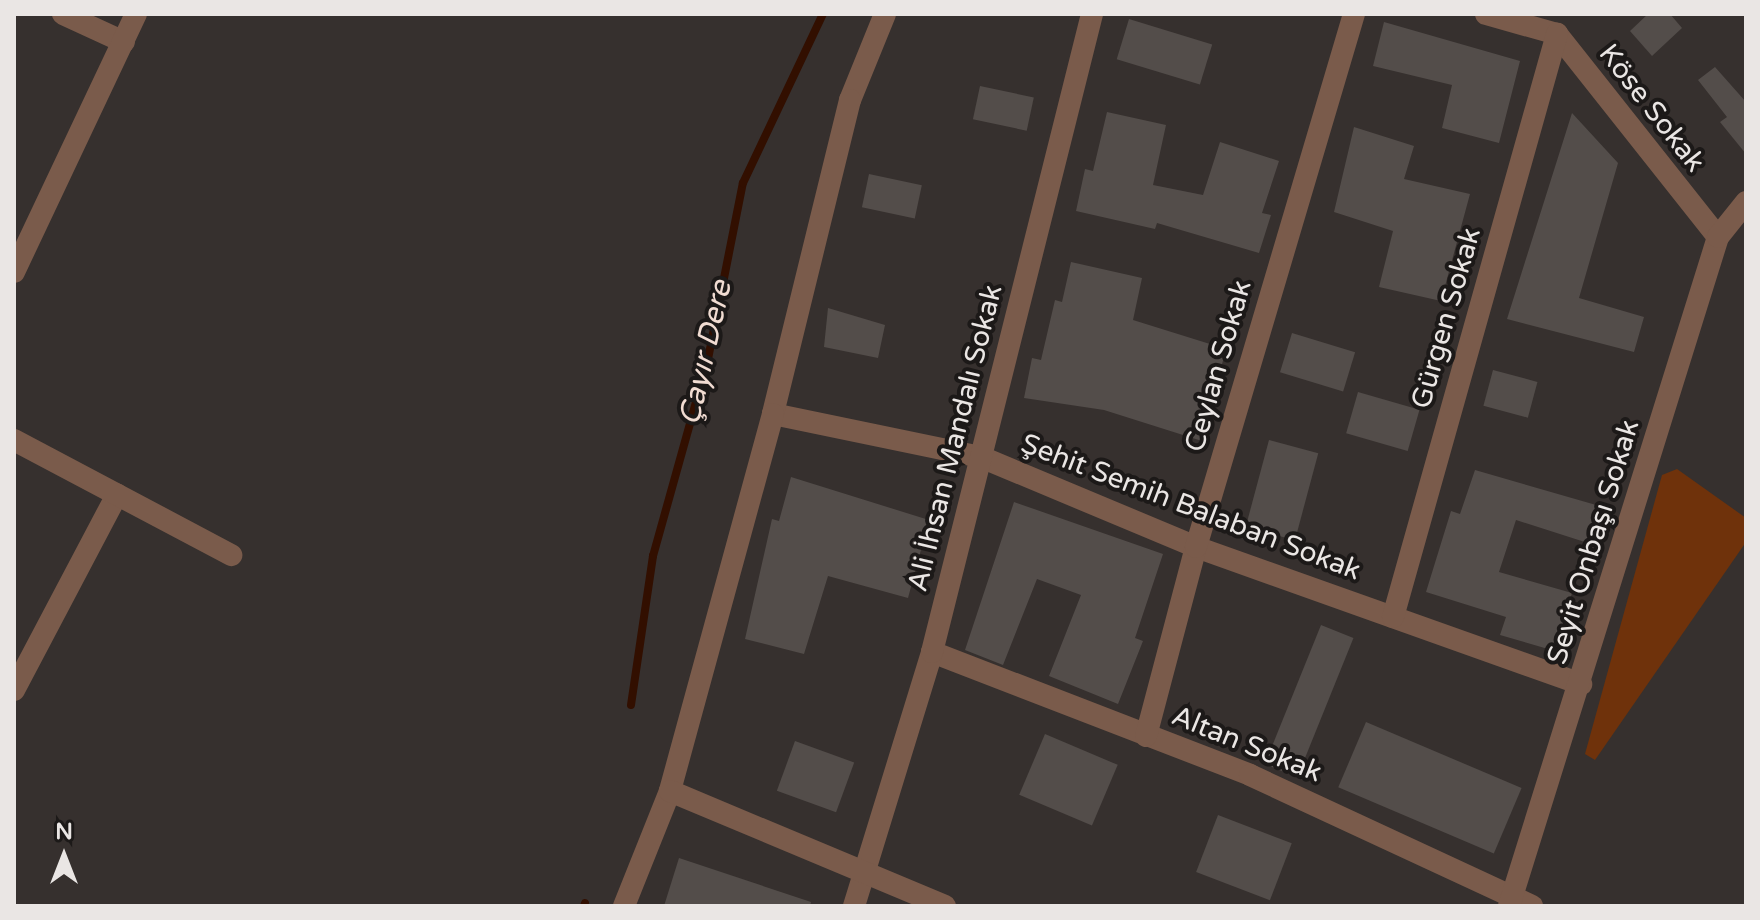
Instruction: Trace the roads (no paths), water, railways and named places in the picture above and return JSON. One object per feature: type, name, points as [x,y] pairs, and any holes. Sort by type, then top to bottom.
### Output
[{"type":"street","points":[[63,14],[124,42]]},
{"type":"street","points":[[14,272],[136,14]]},
{"type":"street","points":[[624,906],[670,791],[773,414],[850,100],[885,14]]},
{"type":"street","name":"Ali İhsan Mandalı Sokak","points":[[854,906],[932,652],[1092,14]]},
{"type":"street","name":"Ceylan Sokak","points":[[1146,736],[1196,547],[1354,14]]},
{"type":"street","points":[[1486,14],[1557,34]]},
{"type":"street","name":"Köse Sokak","points":[[1557,34],[1718,237]]},
{"type":"street","name":"Gürgen Sokak","points":[[1393,617],[1557,34]]},
{"type":"street","name":"Seyit Onbaşı Sokak","points":[[1511,900],[1581,684],[1718,237],[1746,202]]},
{"type":"street","name":"Şehit Semih Balaban Sokak","points":[[773,414],[981,457],[1196,547],[1581,684]]},
{"type":"street","points":[[14,440],[231,555]]},
{"type":"street","points":[[14,690],[117,495]]},
{"type":"street","name":"Altan Sokak","points":[[932,652],[1250,775],[1511,900],[1532,906]]},
{"type":"street","points":[[670,791],[945,906]]},
{"type":"waterway","name":"Çayır Dere","points":[[631,705],[653,556],[708,359],[743,183],[823,14]]}]
